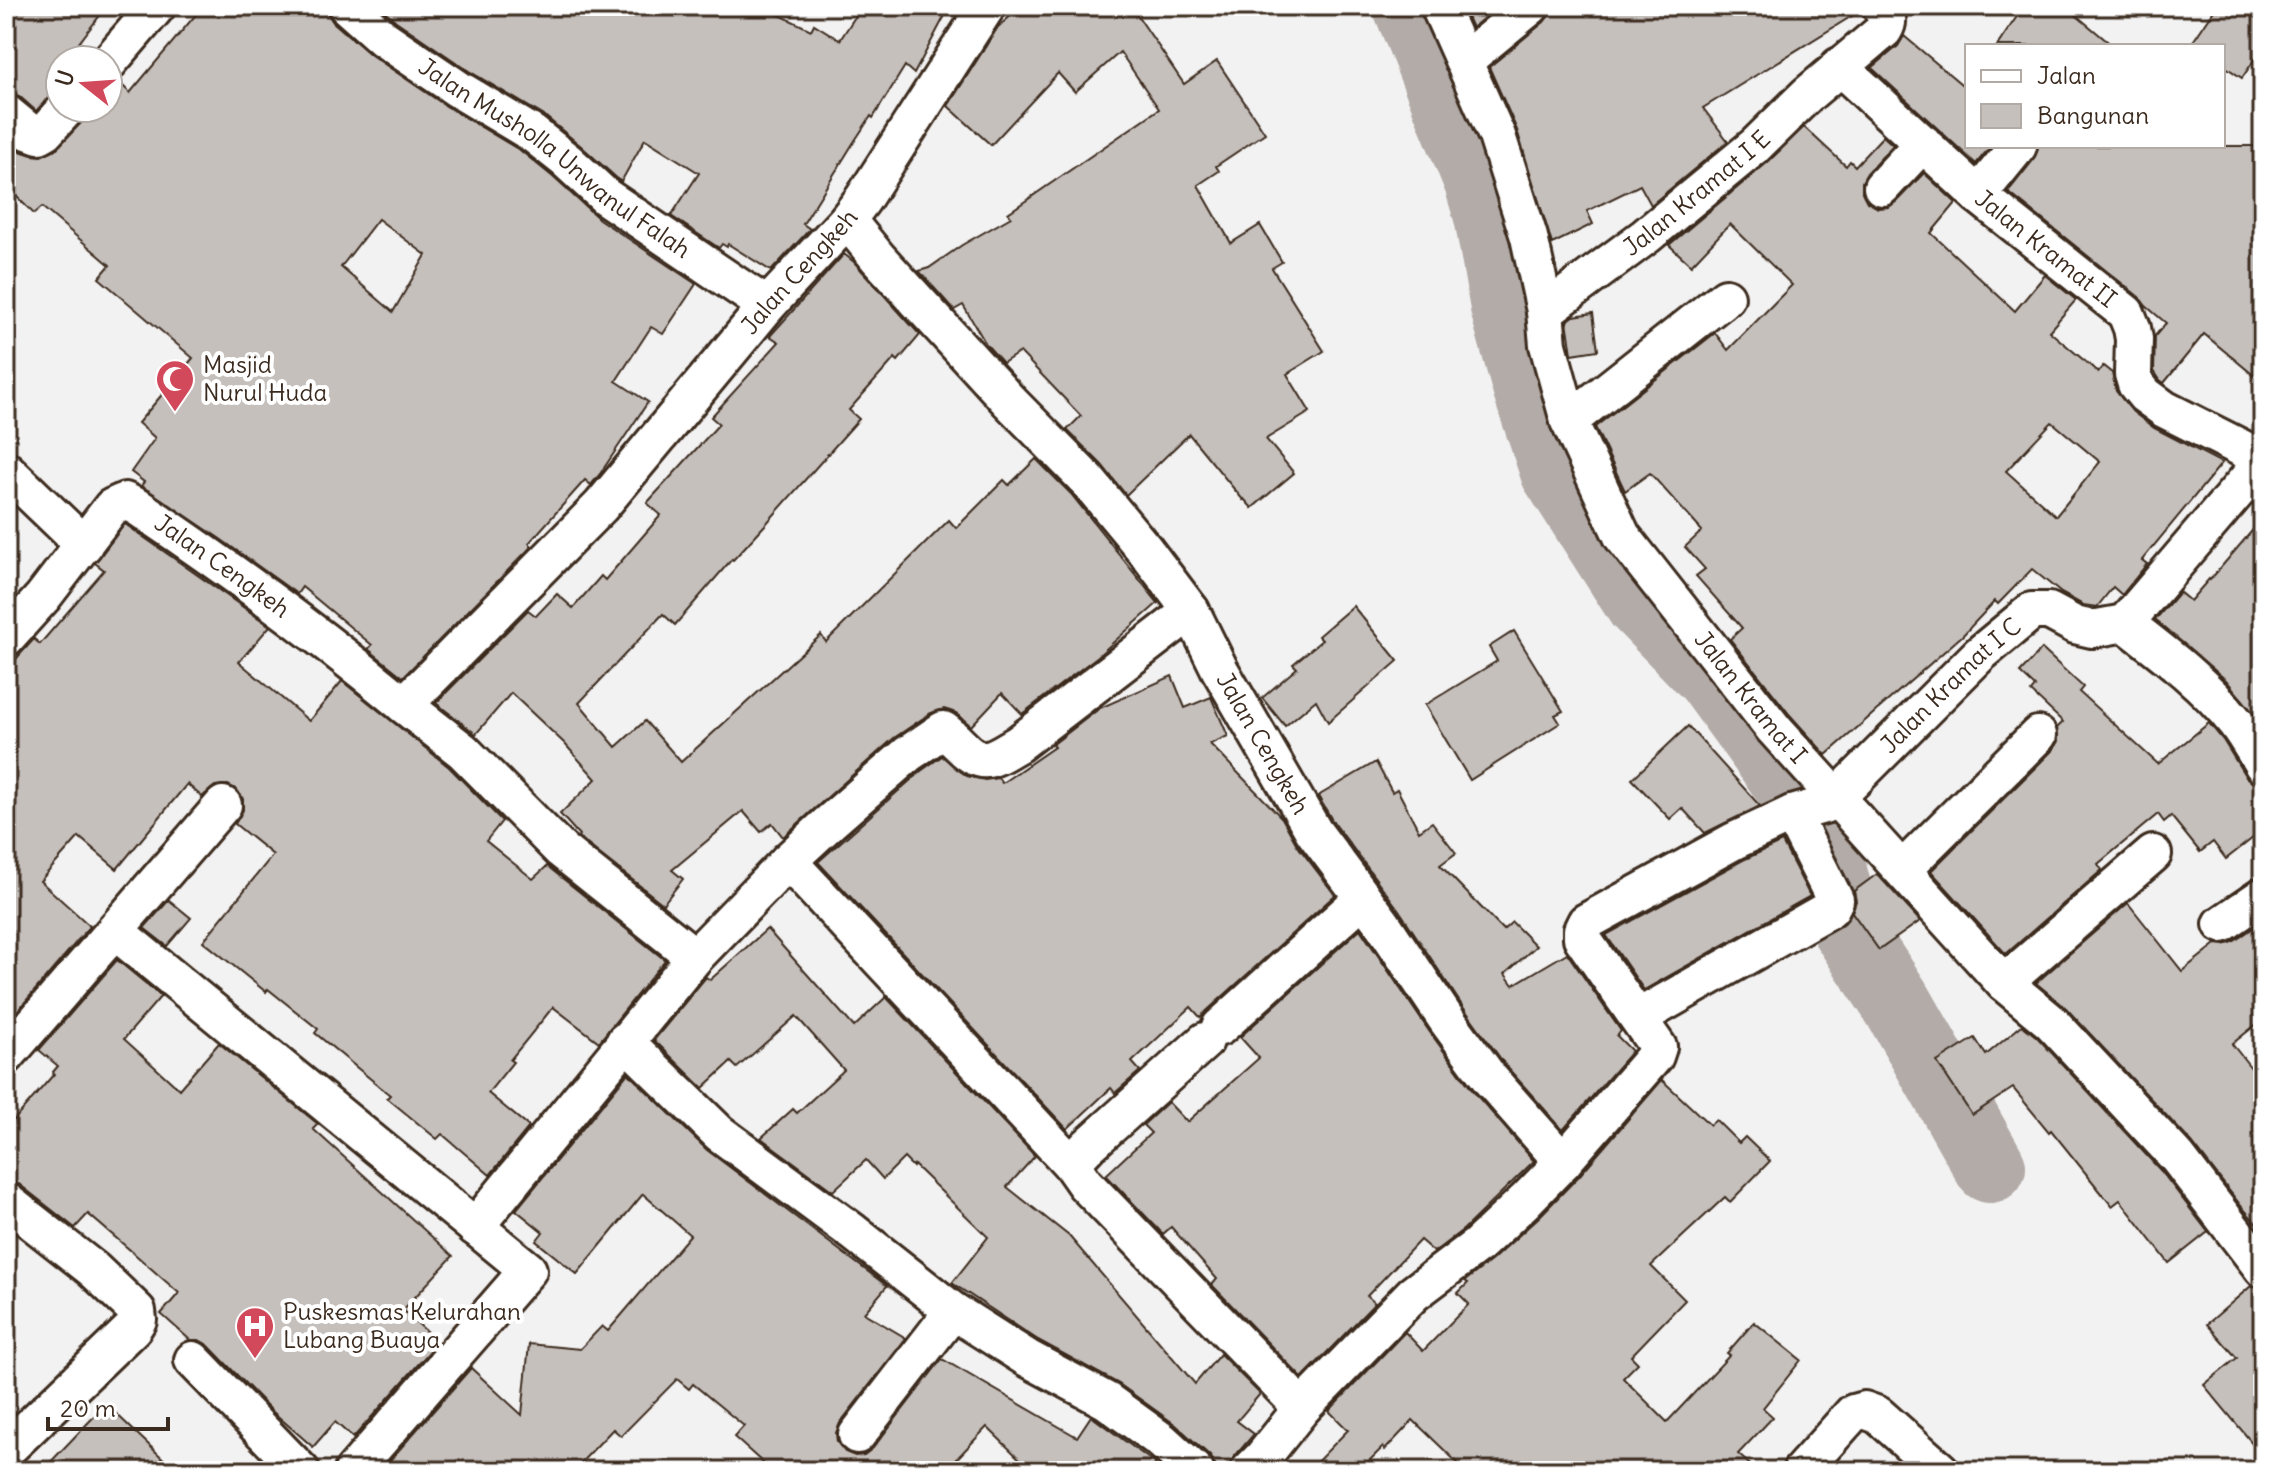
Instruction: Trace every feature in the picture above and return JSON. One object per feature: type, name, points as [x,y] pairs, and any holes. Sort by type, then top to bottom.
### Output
[{"type":"street","points":[[124,44],[157,6]]},
{"type":"street","name":"Jalan Musholla Unwanul Falah","points":[[347,6],[383,38],[458,89],[533,134],[606,197],[767,306]]},
{"type":"street","points":[[847,220],[987,6]]},
{"type":"street","name":"Jalan Kramat I","points":[[1439,6],[1497,136],[1529,237],[1545,311],[1548,345],[1569,421],[1622,536],[1774,729],[1813,807],[1903,869],[2004,983],[2051,1022],[2177,1157],[2263,1269]]},
{"type":"street","points":[[1464,61],[1531,6]]},
{"type":"street","name":"Jalan Kramat I E","points":[[1545,311],[1646,236],[1755,146],[1839,66],[1884,30],[1888,21],[1880,6]]},
{"type":"street","name":"Jalan Kramat II","points":[[1839,66],[1978,195],[2126,313],[2134,339],[2133,374],[2145,395],[2164,409],[2263,460]]},
{"type":"street","points":[[6,113],[28,131],[39,135],[52,124]]},
{"type":"street","points":[[1882,187],[1923,143]]},
{"type":"street","points":[[1978,195],[2016,148]]},
{"type":"street","name":"Jalan Cengkeh","points":[[6,638],[43,597],[112,507],[125,501],[233,572],[335,647],[404,705],[601,506],[767,306],[847,220],[989,379],[1087,480],[1145,550],[1191,611],[1220,670],[1314,832],[1490,1079],[1563,1162]]},
{"type":"street","points":[[1569,421],[1726,297]]},
{"type":"street","points":[[2263,460],[2125,623],[2176,662],[2215,700],[2236,723],[2263,765]]},
{"type":"street","points":[[6,470],[84,545]]},
{"type":"street","points":[[475,1227],[695,957],[788,861],[908,754],[939,731],[946,731],[972,757],[979,760],[994,758],[1018,744],[1191,611]]},
{"type":"street","name":"Jalan Kramat I C","points":[[1813,807],[1980,654],[2032,611],[2049,611],[2075,625],[2092,629],[2125,623]]},
{"type":"street","points":[[404,705],[463,751],[561,850],[695,957]]},
{"type":"street","points":[[1903,869],[2038,735]]},
{"type":"street","points":[[6,1056],[223,805]]},
{"type":"street","points":[[1249,1471],[1302,1408],[1413,1294],[1499,1227],[1563,1162],[1655,1056],[1658,1047],[1582,938],[1586,922],[1734,841],[1813,807],[1835,900],[1831,908],[1639,1017]]},
{"type":"street","points":[[2004,983],[2153,854]]},
{"type":"street","points":[[788,861],[1071,1164],[1085,1184],[1302,1408]]},
{"type":"street","points":[[2222,924],[2263,896]]},
{"type":"street","points":[[1071,1164],[1363,898]]},
{"type":"street","points":[[115,931],[528,1270],[353,1471]]},
{"type":"street","points":[[625,1041],[719,1133],[953,1311],[1027,1358],[1107,1401],[1162,1441],[1195,1471]]},
{"type":"street","points":[[6,1201],[94,1270],[137,1311],[138,1320],[6,1450]]},
{"type":"street","points":[[857,1435],[953,1311]]},
{"type":"street","points":[[193,1360],[301,1471]]},
{"type":"street","points":[[1801,1471],[1853,1413],[1864,1410],[1878,1415],[1941,1471]]},
{"type":"building","points":[[6,6],[107,6],[80,44],[44,44],[44,102],[36,111],[19,96],[6,93]]},
{"type":"building","points":[[203,6],[327,6],[327,13],[333,22],[371,55],[446,106],[521,151],[599,219],[696,284],[663,334],[651,327],[616,381],[648,402],[600,474],[591,485],[585,480],[529,543],[532,546],[403,677],[368,649],[372,645],[302,587],[297,594],[141,486],[144,482],[131,472],[155,438],[138,423],[193,358],[99,278],[110,265],[42,207],[34,214],[6,186],[6,140],[20,151],[41,156],[56,149],[80,124],[124,124],[124,87],[130,93]],"holes":[[[378,219],[426,255],[393,312],[341,267]]]},
{"type":"building","points":[[379,6],[761,6],[811,30],[814,24],[840,40],[862,6],[950,6],[914,74],[905,66],[873,118],[871,116],[854,142],[803,224],[810,229],[771,271],[728,244],[727,247],[722,244],[719,248],[671,216],[699,173],[645,139],[621,182],[546,117],[469,71]]},
{"type":"building","points":[[1022,6],[1131,6],[1184,84],[1217,61],[1265,133],[1216,166],[1219,171],[1198,185],[1231,243],[1260,225],[1282,262],[1272,268],[1324,351],[1287,374],[1310,412],[1266,439],[1294,473],[1252,508],[1189,434],[1126,495],[1067,430],[1081,416],[1020,352],[1003,363],[986,344],[963,305],[954,310],[919,271],[929,268],[1011,217],[1008,213],[1159,109],[1120,52],[1075,92],[1058,73],[991,145],[948,106],[998,27]]},
{"type":"building","points":[[1462,6],[1498,6],[1472,28]]},
{"type":"building","points":[[1551,6],[1860,6],[1860,11],[1703,108],[1728,141],[1651,205],[1640,185],[1587,211],[1593,224],[1552,244],[1517,130],[1489,67],[1544,22]]},
{"type":"building","points":[[2024,6],[2065,6],[2111,44],[1998,44]]},
{"type":"building","points":[[2217,6],[2263,6],[2263,47],[2242,78],[2225,66],[2225,44],[2191,44]]},
{"type":"building","points":[[1904,36],[1965,87],[1965,148],[1989,148],[1976,164],[1872,68],[1898,46]]},
{"type":"building","points":[[1804,127],[1846,166],[1850,161],[1855,166],[1883,136],[1893,145],[1862,182],[1862,192],[1867,202],[1878,208],[1889,207],[1924,173],[1956,203],[1931,233],[2015,311],[2045,275],[2076,300],[2049,331],[2098,372],[2103,366],[2112,373],[2116,391],[2133,412],[2154,428],[2222,463],[2142,560],[2147,564],[2122,595],[2113,587],[2097,607],[2083,605],[2061,593],[2032,569],[1998,604],[1995,601],[1963,635],[1826,755],[1730,639],[1742,628],[1696,576],[1705,569],[1685,547],[1702,531],[1650,473],[1625,491],[1595,427],[1715,333],[1728,350],[1792,285],[1730,224],[1691,265],[1669,245],[1768,162]],"holes":[[[2052,422],[2100,462],[2056,516],[2006,471]]]},
{"type":"building","points":[[2263,146],[2263,383],[2204,334],[2164,383],[2160,380],[2154,371],[2155,336],[2166,323],[2139,297],[2008,192],[2034,159],[2037,148]]},
{"type":"building","points":[[844,254],[920,335],[849,410],[859,419],[675,625],[663,614],[579,703],[616,747],[645,721],[681,762],[821,635],[826,642],[949,520],[956,528],[1004,480],[1009,485],[1036,459],[1071,494],[1158,603],[1098,656],[1022,714],[1002,693],[971,726],[956,713],[944,709],[931,713],[894,738],[783,837],[772,823],[761,832],[743,811],[672,870],[683,879],[663,904],[578,837],[560,814],[596,779],[564,743],[511,693],[476,734],[436,703],[528,610],[536,616],[557,594],[573,608],[601,576],[605,580],[661,515],[647,503],[719,424],[711,417],[779,342],[770,336]]},
{"type":"building","points":[[1593,313],[1598,350],[1572,354],[1567,321],[1574,316]]},
{"type":"building","points":[[2263,518],[2263,725],[2226,680],[2155,620],[2179,592],[2190,601]]},
{"type":"building","points":[[125,524],[270,626],[239,662],[309,721],[342,681],[449,767],[502,821],[486,841],[533,879],[547,866],[665,960],[599,1042],[553,1007],[488,1093],[529,1127],[490,1175],[442,1134],[437,1139],[315,1033],[318,1029],[203,941],[273,855],[235,824],[243,810],[243,799],[237,790],[228,785],[215,786],[202,797],[187,784],[117,869],[79,837],[40,881],[90,926],[8,1022],[6,1020],[6,670],[34,639],[40,644],[104,570],[95,563]]},
{"type":"building","points":[[1353,606],[1398,661],[1328,722],[1316,700],[1285,726],[1262,698],[1297,668],[1293,664],[1322,640],[1318,636]]},
{"type":"building","points":[[1514,631],[1563,711],[1555,715],[1560,723],[1470,780],[1425,705],[1497,661],[1489,647]]},
{"type":"building","points":[[2042,649],[2083,687],[2079,692],[2158,764],[2209,723],[2246,777],[2254,784],[2263,786],[2263,830],[2226,859],[2213,842],[2200,852],[2171,816],[2164,822],[2158,814],[2098,864],[2102,870],[2006,954],[1931,871],[2053,750],[2058,741],[2057,728],[2063,722],[2031,692],[2035,687],[2020,673]]},
{"type":"building","points":[[1172,676],[1185,708],[1211,697],[1228,736],[1210,744],[1282,818],[1297,845],[1335,895],[1200,1017],[1191,1007],[1132,1062],[1140,1071],[1115,1093],[1111,1088],[1067,1129],[818,862],[942,756],[967,776],[985,780],[998,778],[1002,783],[1054,747],[1052,745],[1100,708]]},
{"type":"building","points":[[1688,726],[1760,806],[1705,833],[1682,808],[1670,819],[1632,779]]},
{"type":"building","points":[[1376,762],[1392,792],[1397,789],[1419,831],[1432,822],[1456,853],[1440,865],[1503,930],[1512,922],[1536,946],[1505,974],[1513,985],[1567,953],[1621,1031],[1617,1036],[1632,1051],[1563,1130],[1506,1066],[1318,796]]},
{"type":"building","points":[[1782,842],[1810,896],[1644,990],[1606,935]]},
{"type":"building","points":[[1877,874],[1920,921],[1879,950],[1852,912],[1856,901],[1854,891]]},
{"type":"building","points":[[169,900],[191,918],[167,946],[144,928]]},
{"type":"building","points":[[2128,903],[2182,971],[2216,944],[2233,942],[2263,921],[2263,1019],[2232,1044],[2263,1083],[2263,1231],[2192,1143],[2066,1008],[2036,983]]},
{"type":"building","points":[[767,929],[854,1027],[886,997],[1035,1156],[1007,1187],[1069,1236],[1195,1384],[1220,1354],[1260,1394],[1237,1421],[1254,1434],[1234,1457],[1229,1471],[1215,1471],[1210,1456],[1176,1425],[1119,1384],[1038,1340],[952,1283],[988,1237],[914,1165],[904,1158],[883,1179],[866,1160],[833,1191],[761,1138],[793,1109],[797,1113],[844,1070],[796,1016],[737,1068],[731,1062],[703,1088],[654,1040],[706,977],[710,980]]},
{"type":"building","points":[[1360,929],[1473,1091],[1534,1161],[1464,1229],[1434,1252],[1420,1240],[1367,1296],[1375,1303],[1302,1378],[1212,1285],[1217,1279],[1171,1227],[1163,1234],[1106,1175],[1151,1133],[1143,1125],[1168,1102],[1187,1122],[1259,1058],[1240,1037]]},
{"type":"building","points":[[117,960],[161,996],[124,1039],[179,1089],[219,1043],[318,1124],[313,1129],[453,1256],[403,1310],[438,1342],[353,1438],[335,1422],[313,1447],[273,1412],[208,1345],[199,1340],[190,1340],[161,1314],[179,1293],[130,1250],[88,1214],[75,1228],[19,1184],[6,1178],[6,1129],[58,1066],[39,1050]]},
{"type":"building","points":[[2022,1025],[2037,1037],[2161,1171],[2208,1232],[2169,1263],[2120,1200],[2112,1206],[2013,1088],[1972,1115],[1937,1062],[1975,1038],[1986,1055]]},
{"type":"building","points":[[628,1073],[707,1150],[887,1286],[864,1313],[906,1338],[840,1423],[837,1442],[845,1452],[864,1455],[873,1448],[942,1359],[1077,1437],[1091,1416],[1156,1464],[1149,1471],[1032,1471],[987,1427],[945,1471],[772,1471],[734,1437],[744,1426],[693,1384],[689,1389],[677,1379],[621,1436],[613,1429],[573,1471],[388,1471],[384,1467],[471,1368],[522,1415],[529,1344],[580,1349],[602,1326],[608,1331],[690,1235],[643,1194],[577,1274],[536,1241],[543,1232],[516,1210]]},
{"type":"building","points":[[1662,1080],[1710,1125],[1716,1120],[1739,1143],[1745,1137],[1770,1161],[1730,1202],[1725,1197],[1651,1266],[1685,1300],[1631,1356],[1638,1363],[1623,1378],[1667,1422],[1730,1355],[1727,1353],[1754,1322],[1801,1360],[1763,1408],[1773,1417],[1738,1454],[1757,1471],[1466,1471],[1413,1420],[1385,1450],[1383,1447],[1359,1471],[1308,1471],[1348,1430],[1329,1411],[1405,1332],[1423,1351],[1469,1304],[1458,1293],[1468,1283],[1465,1281],[1540,1216]]},
{"type":"building","points":[[2251,1286],[2263,1290],[2263,1456],[2204,1385],[2237,1358],[2207,1324]]},
{"type":"building","points":[[106,1404],[176,1471],[42,1471]]},
{"type":"waterway","points":[[1409,6],[1480,182],[1490,216],[1506,307],[1556,471],[1641,604],[1712,677],[1807,808],[1827,855],[1844,923],[1898,1005],[1990,1167]]},
{"type":"place","name":"Masjid Nurul Huda","points":[[175,413]]},
{"type":"place","name":"Puskesmas Kelurahan Lubang Buaya","points":[[255,1360]]}]
